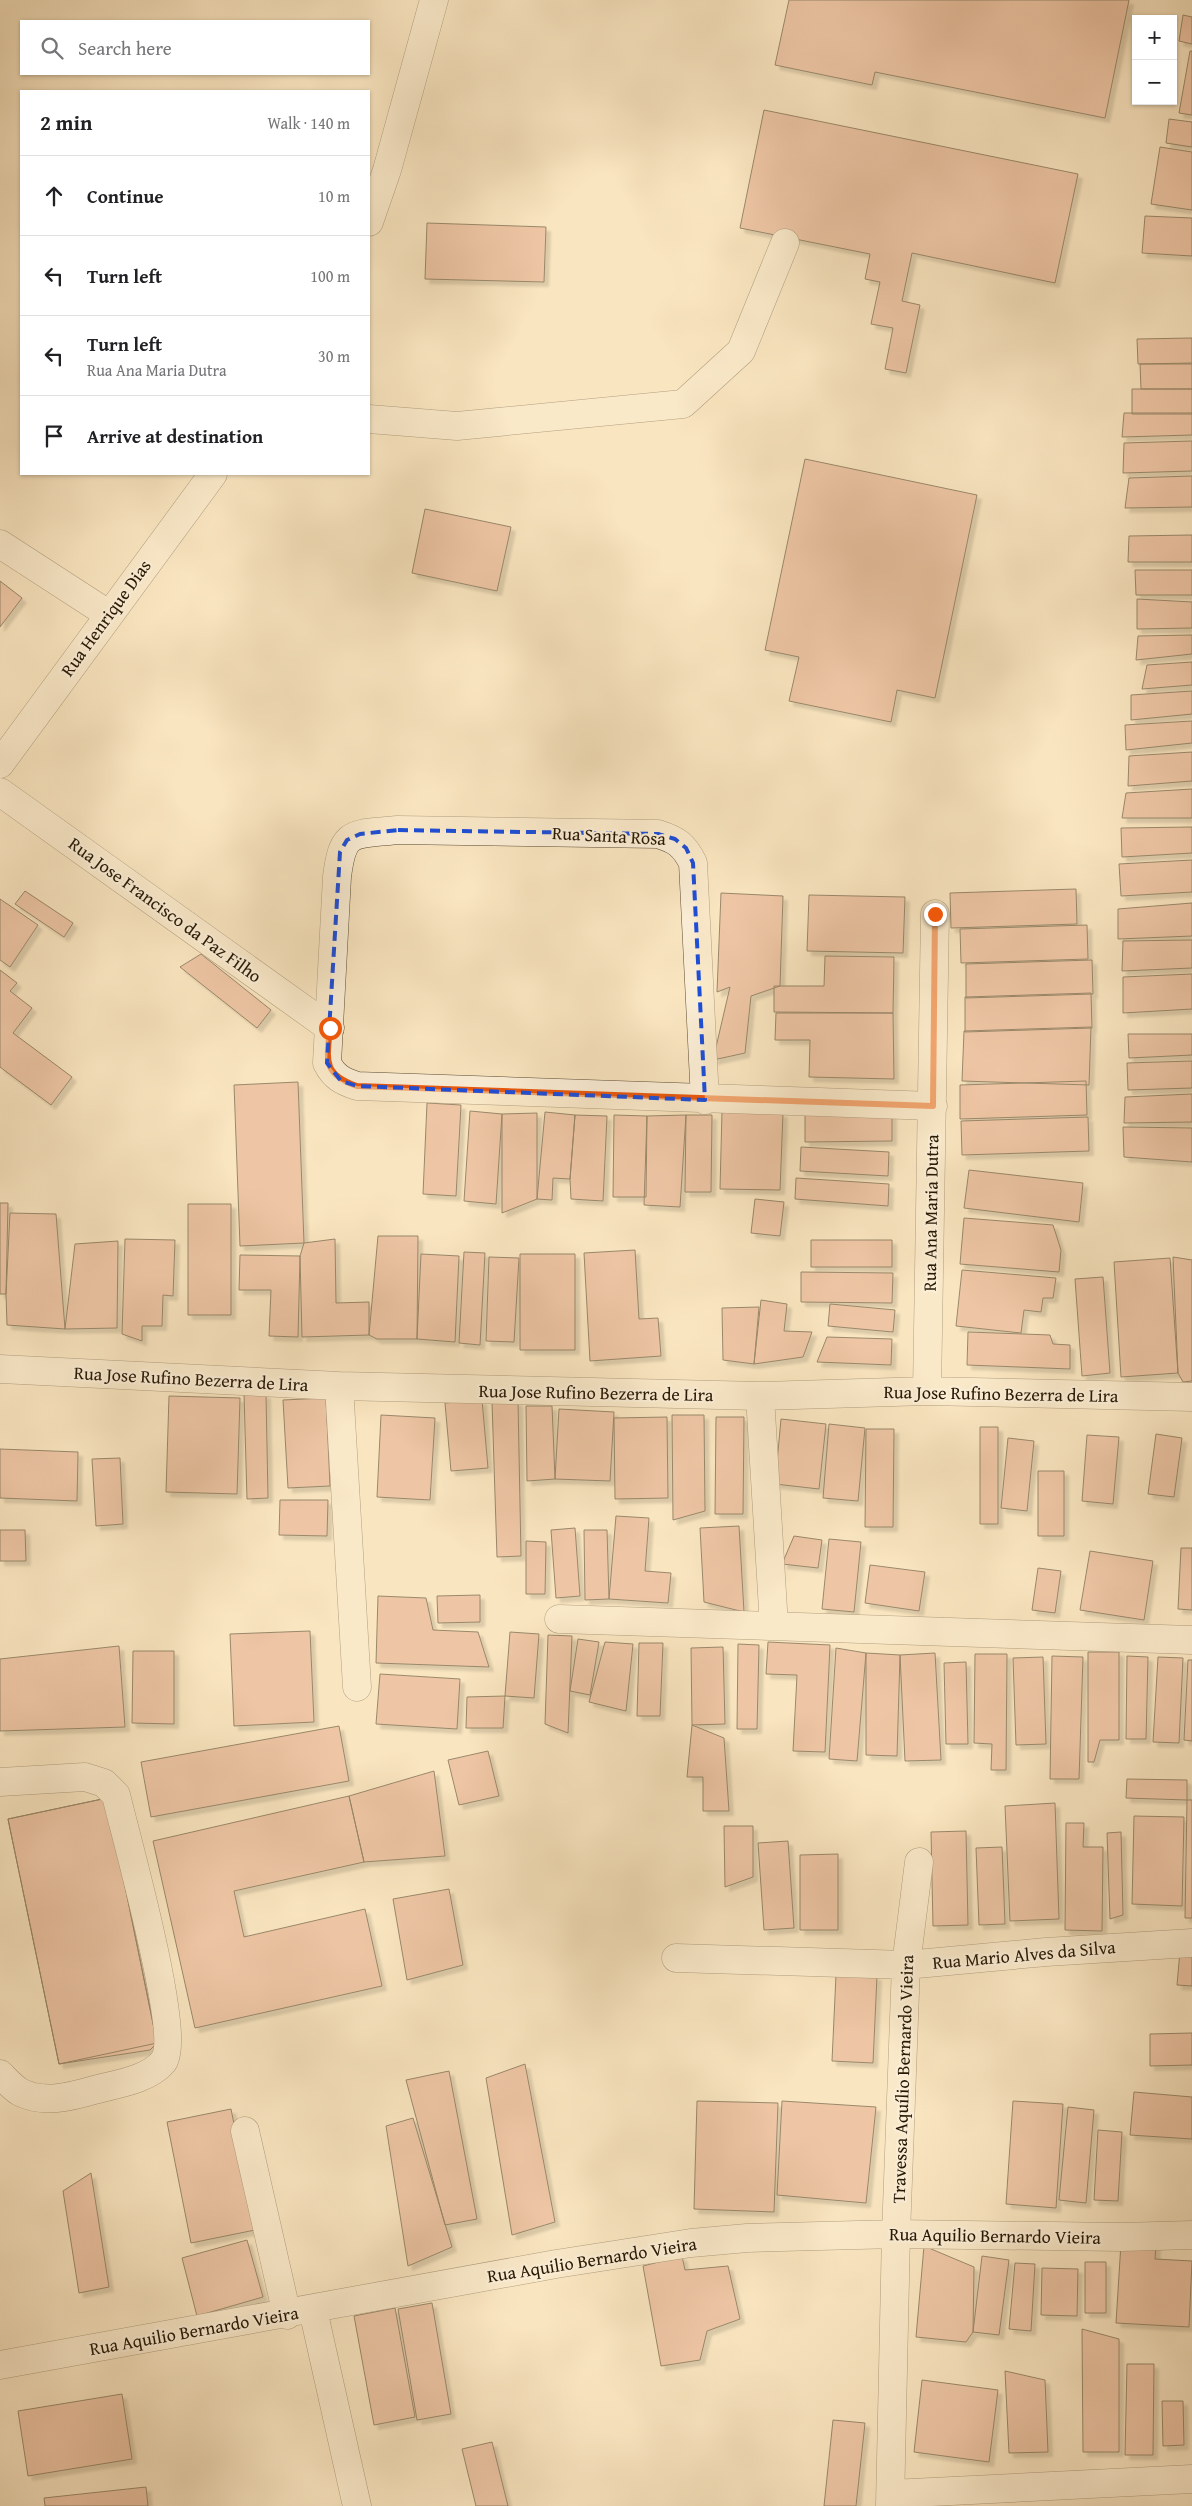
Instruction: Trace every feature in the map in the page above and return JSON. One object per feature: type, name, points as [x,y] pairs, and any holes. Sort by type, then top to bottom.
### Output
[{"type":"street","points":[[370,219],[387,170],[434,0]]},
{"type":"street","points":[[370,420],[457,426],[683,404],[741,351],[785,243]]},
{"type":"street","name":"Rua Henrique Dias","points":[[0,764],[108,614],[212,475]]},
{"type":"street","points":[[0,544],[108,614]]},
{"type":"street","name":"Rua Jose Francisco da Paz Filho","points":[[0,792],[330,1028]]},
{"type":"street","name":"Rua Santa Rosa","points":[[398,830],[658,834],[674,839],[686,848],[693,862],[705,1100],[357,1086],[340,1081],[332,1073],[327,1063],[330,1028],[337,877],[340,852],[347,840],[360,834],[398,830]]},
{"type":"street","name":"Rua Ana Maria Dutra","points":[[928,1391],[935,914]]},
{"type":"street","points":[[705,1100],[933,1106]]},
{"type":"street","name":"Rua Jose Rufino Bezerra de Lira","points":[[0,1369],[339,1386],[760,1396],[928,1391],[1192,1397]]},
{"type":"street","points":[[339,1386],[357,1687]]},
{"type":"street","points":[[760,1396],[774,1626]]},
{"type":"street","points":[[559,1619],[1192,1640]]},
{"type":"street","points":[[0,1782],[85,1777],[104,1783],[116,1795],[163,1992],[169,2039],[164,2061],[147,2075],[78,2095],[51,2099],[38,2098],[20,2092],[0,2074]]},
{"type":"street","name":"Travessa Aquílio Bernardo Vieira","points":[[891,2500],[896,2234],[906,1965],[919,1862]]},
{"type":"street","name":"Rua Mario Alves da Silva","points":[[676,1958],[906,1965],[1046,1952],[1192,1943]]},
{"type":"street","points":[[245,2131],[286,2315]]},
{"type":"street","name":"Rua Aquilio Bernardo Vieira","points":[[0,2365],[286,2315],[556,2264],[691,2243],[747,2238],[896,2234],[1121,2237],[1192,2235]]},
{"type":"street","points":[[313,2310],[357,2506]]},
{"type":"street","points":[[891,2500],[1192,2479]]},
{"type":"highlighted area","points":[[398,830],[658,834],[675,839],[686,848],[693,863],[705,1100],[357,1086],[341,1081],[327,1063],[340,852],[347,840],[360,834]]},
{"type":"building","points":[[789,0],[1129,0],[1105,118],[875,72],[872,85],[775,65]]},
{"type":"building","points":[[1183,15],[1192,17],[1192,44],[1179,41]]},
{"type":"building","points":[[1190,51],[1192,51],[1192,115],[1179,113]]},
{"type":"building","points":[[764,110],[1078,174],[1055,283],[912,253],[902,301],[920,305],[906,373],[885,369],[893,328],[871,324],[880,282],[865,279],[870,254],[740,228]]},
{"type":"building","points":[[1169,119],[1192,122],[1192,147],[1166,143]]},
{"type":"building","points":[[1160,147],[1192,152],[1192,210],[1151,204]]},
{"type":"building","points":[[1145,216],[1192,218],[1192,256],[1142,253]]},
{"type":"building","points":[[427,223],[546,227],[544,282],[425,279]]},
{"type":"building","points":[[1192,338],[1192,363],[1138,364],[1137,339]]},
{"type":"building","points":[[1140,364],[1192,364],[1192,389],[1141,389]]},
{"type":"building","points":[[1132,389],[1192,389],[1192,414],[1132,414]]},
{"type":"building","points":[[1124,413],[1192,413],[1192,435],[1122,437]]},
{"type":"building","points":[[1192,441],[1192,471],[1123,473],[1124,443]]},
{"type":"building","points":[[805,459],[977,495],[935,698],[897,690],[891,722],[789,701],[799,657],[765,650]]},
{"type":"building","points":[[1192,476],[1192,507],[1125,508],[1129,478]]},
{"type":"building","points":[[425,509],[511,527],[497,591],[412,573]]},
{"type":"building","points":[[1192,535],[1192,562],[1128,562],[1129,536]]},
{"type":"building","points":[[1135,570],[1192,570],[1192,595],[1136,595]]},
{"type":"building","points":[[0,581],[22,598],[0,627]]},
{"type":"building","points":[[1137,599],[1192,602],[1192,628],[1137,629]]},
{"type":"building","points":[[1192,635],[1192,654],[1136,660],[1138,636]]},
{"type":"building","points":[[1192,662],[1192,685],[1142,689],[1147,665]]},
{"type":"building","points":[[1192,691],[1192,714],[1131,720],[1131,695]]},
{"type":"building","points":[[1192,721],[1192,743],[1126,750],[1125,725]]},
{"type":"building","points":[[1192,752],[1192,781],[1128,786],[1129,756]]},
{"type":"building","points":[[1192,789],[1192,818],[1122,818],[1126,793]]},
{"type":"building","points":[[1192,827],[1192,853],[1122,857],[1121,828]]},
{"type":"building","points":[[1192,860],[1192,892],[1121,896],[1119,864]]},
{"type":"building","points":[[1076,889],[1077,924],[951,928],[950,893]]},
{"type":"building","points":[[25,891],[73,923],[64,937],[15,904]]},
{"type":"building","points":[[721,893],[783,896],[780,986],[751,996],[745,1053],[713,1060],[730,987],[717,992]]},
{"type":"building","points":[[809,895],[905,897],[903,953],[807,951]]},
{"type":"building","points":[[0,899],[38,925],[10,967],[0,960]]},
{"type":"building","points":[[1192,903],[1192,936],[1118,939],[1118,909]]},
{"type":"building","points":[[1087,925],[1088,959],[961,963],[960,929]]},
{"type":"building","points":[[1192,940],[1192,968],[1122,971],[1123,941]]},
{"type":"building","points":[[201,954],[271,1010],[257,1028],[180,967]]},
{"type":"building","points":[[825,956],[894,957],[893,1013],[774,1012],[774,986],[824,986]]},
{"type":"building","points":[[1092,960],[1093,994],[966,998],[966,964]]},
{"type":"building","points":[[0,970],[17,983],[10,991],[32,1008],[13,1033],[72,1077],[51,1105],[0,1067]]},
{"type":"building","points":[[1192,974],[1192,1009],[1123,1013],[1123,977]]},
{"type":"building","points":[[1091,993],[1092,1028],[965,1032],[965,997]]},
{"type":"building","points":[[776,1013],[893,1013],[894,1079],[809,1077],[810,1040],[775,1040]]},
{"type":"building","points":[[1091,1027],[1089,1085],[962,1081],[964,1031]]},
{"type":"building","points":[[1128,1034],[1192,1034],[1192,1055],[1129,1058]]},
{"type":"building","points":[[1192,1061],[1192,1088],[1128,1090],[1127,1063]]},
{"type":"building","points":[[1086,1081],[1087,1115],[960,1119],[960,1085]]},
{"type":"building","points":[[298,1082],[304,1243],[240,1246],[234,1085]]},
{"type":"building","points":[[1192,1094],[1192,1122],[1124,1123],[1125,1097]]},
{"type":"building","points":[[427,1103],[461,1105],[456,1196],[423,1194]]},
{"type":"building","points":[[470,1111],[502,1114],[496,1204],[464,1201]]},
{"type":"building","points":[[722,1111],[783,1113],[780,1190],[720,1189]]},
{"type":"building","points":[[545,1112],[575,1115],[570,1179],[553,1178],[552,1200],[537,1199]]},
{"type":"building","points":[[805,1112],[892,1112],[892,1141],[805,1142]]},
{"type":"building","points":[[537,1113],[537,1199],[502,1213],[502,1114]]},
{"type":"building","points":[[575,1115],[607,1116],[603,1201],[571,1199],[570,1179]]},
{"type":"building","points":[[614,1115],[647,1116],[646,1197],[613,1197]]},
{"type":"building","points":[[686,1115],[712,1115],[711,1192],[685,1192]]},
{"type":"building","points":[[686,1115],[680,1207],[644,1205],[647,1116]]},
{"type":"building","points":[[1088,1117],[1089,1151],[962,1155],[961,1121]]},
{"type":"building","points":[[1123,1127],[1192,1128],[1192,1162],[1124,1157]]},
{"type":"building","points":[[801,1147],[889,1152],[888,1176],[800,1171]]},
{"type":"building","points":[[969,1170],[1083,1183],[1079,1222],[964,1208]]},
{"type":"building","points":[[796,1178],[889,1184],[888,1206],[795,1199]]},
{"type":"building","points":[[755,1199],[784,1202],[780,1236],[751,1233]]},
{"type":"building","points":[[0,1203],[8,1203],[6,1294],[0,1294]]},
{"type":"building","points":[[188,1204],[231,1204],[231,1315],[188,1315]]},
{"type":"building","points":[[10,1213],[56,1214],[65,1329],[7,1325],[6,1294]]},
{"type":"building","points":[[964,1218],[1053,1225],[1061,1250],[1059,1272],[960,1264]]},
{"type":"building","points":[[378,1236],[418,1236],[417,1339],[377,1339],[369,1335]]},
{"type":"building","points":[[125,1239],[175,1240],[173,1296],[163,1295],[162,1326],[142,1326],[142,1341],[122,1334]]},
{"type":"building","points":[[335,1239],[336,1303],[369,1302],[369,1335],[302,1337],[300,1256],[304,1243]]},
{"type":"building","points":[[811,1240],[892,1240],[892,1267],[811,1267]]},
{"type":"building","points":[[118,1241],[117,1328],[65,1329],[75,1244]]},
{"type":"building","points":[[635,1250],[639,1319],[658,1318],[661,1356],[590,1361],[584,1253]]},
{"type":"building","points":[[464,1252],[485,1253],[480,1345],[459,1343]]},
{"type":"building","points":[[421,1254],[459,1256],[455,1342],[417,1339]]},
{"type":"building","points":[[520,1254],[575,1254],[575,1350],[520,1350]]},
{"type":"building","points":[[240,1255],[300,1256],[298,1337],[269,1336],[271,1290],[239,1290]]},
{"type":"building","points":[[489,1257],[519,1258],[514,1342],[486,1341]]},
{"type":"building","points":[[1173,1257],[1192,1260],[1192,1381],[1183,1382],[1178,1373]]},
{"type":"building","points":[[1170,1258],[1178,1373],[1121,1377],[1114,1262]]},
{"type":"building","points":[[962,1270],[1056,1278],[1053,1298],[1043,1298],[1041,1312],[1024,1310],[1021,1333],[956,1326]]},
{"type":"building","points":[[801,1272],[893,1273],[892,1303],[801,1302]]},
{"type":"building","points":[[1103,1277],[1110,1373],[1082,1376],[1075,1279]]},
{"type":"building","points":[[761,1300],[787,1304],[784,1331],[812,1332],[803,1357],[754,1364]]},
{"type":"building","points":[[830,1304],[895,1310],[893,1332],[828,1326]]},
{"type":"building","points":[[759,1307],[754,1364],[723,1360],[722,1308]]},
{"type":"building","points":[[968,1332],[1050,1335],[1053,1344],[1070,1345],[1070,1369],[967,1365]]},
{"type":"building","points":[[827,1337],[892,1339],[891,1365],[817,1362]]},
{"type":"building","points":[[244,1394],[266,1394],[268,1498],[247,1499]]},
{"type":"building","points":[[169,1396],[240,1398],[237,1494],[166,1492]]},
{"type":"building","points":[[326,1398],[330,1486],[288,1488],[283,1400]]},
{"type":"building","points":[[482,1400],[488,1468],[451,1471],[445,1403]]},
{"type":"building","points":[[518,1401],[521,1556],[497,1557],[492,1402]]},
{"type":"building","points":[[526,1406],[552,1406],[555,1479],[527,1481]]},
{"type":"building","points":[[559,1409],[614,1412],[610,1481],[555,1479]]},
{"type":"building","points":[[381,1415],[435,1418],[430,1500],[377,1497]]},
{"type":"building","points":[[672,1415],[704,1415],[705,1511],[673,1520]]},
{"type":"building","points":[[667,1417],[668,1498],[615,1499],[614,1418]]},
{"type":"building","points":[[716,1417],[744,1417],[743,1514],[715,1514]]},
{"type":"building","points":[[781,1419],[826,1424],[819,1489],[775,1484]]},
{"type":"building","points":[[829,1424],[865,1428],[858,1501],[823,1498]]},
{"type":"building","points":[[980,1427],[998,1427],[998,1524],[980,1524]]},
{"type":"building","points":[[866,1429],[894,1429],[893,1527],[865,1527]]},
{"type":"building","points":[[1156,1434],[1182,1438],[1174,1497],[1148,1494]]},
{"type":"building","points":[[1087,1435],[1119,1437],[1113,1504],[1082,1501]]},
{"type":"building","points":[[1008,1438],[1034,1441],[1027,1511],[1001,1508]]},
{"type":"building","points":[[0,1449],[78,1452],[77,1501],[0,1498]]},
{"type":"building","points":[[120,1458],[123,1524],[96,1526],[92,1459]]},
{"type":"building","points":[[1038,1471],[1064,1471],[1064,1536],[1038,1536]]},
{"type":"building","points":[[280,1500],[328,1500],[327,1536],[279,1535]]},
{"type":"building","points":[[616,1516],[649,1518],[645,1571],[671,1573],[668,1603],[609,1599]]},
{"type":"building","points":[[739,1526],[744,1612],[704,1602],[700,1528]]},
{"type":"building","points":[[575,1528],[580,1596],[556,1598],[551,1530]]},
{"type":"building","points":[[0,1530],[25,1530],[26,1561],[0,1561]]},
{"type":"building","points":[[584,1530],[607,1530],[609,1599],[585,1600]]},
{"type":"building","points":[[794,1536],[822,1540],[818,1568],[782,1564]]},
{"type":"building","points":[[829,1539],[861,1542],[854,1612],[822,1609]]},
{"type":"building","points":[[526,1541],[546,1542],[545,1594],[526,1594]]},
{"type":"building","points":[[1181,1548],[1192,1548],[1192,1610],[1178,1609]]},
{"type":"building","points":[[1090,1551],[1153,1561],[1144,1620],[1080,1610]]},
{"type":"building","points":[[870,1565],[925,1572],[919,1611],[865,1603]]},
{"type":"building","points":[[1038,1568],[1061,1571],[1055,1613],[1032,1610]]},
{"type":"building","points":[[480,1595],[480,1622],[438,1623],[437,1596]]},
{"type":"building","points":[[378,1596],[426,1598],[433,1630],[478,1632],[489,1667],[376,1663]]},
{"type":"building","points":[[310,1631],[314,1722],[234,1726],[230,1634]]},
{"type":"building","points":[[510,1632],[539,1634],[534,1698],[505,1696]]},
{"type":"building","points":[[548,1635],[572,1636],[568,1733],[545,1724]]},
{"type":"building","points":[[578,1639],[599,1642],[590,1695],[570,1691]]},
{"type":"building","points":[[605,1642],[633,1644],[626,1711],[589,1702]]},
{"type":"building","points":[[768,1642],[830,1645],[825,1752],[793,1751],[797,1675],[766,1674]]},
{"type":"building","points":[[639,1643],[663,1643],[660,1716],[637,1716]]},
{"type":"building","points":[[738,1644],[759,1645],[757,1729],[737,1729]]},
{"type":"building","points":[[119,1646],[125,1727],[0,1731],[0,1659]]},
{"type":"building","points":[[723,1647],[725,1724],[692,1725],[691,1648]]},
{"type":"building","points":[[836,1648],[866,1653],[857,1761],[829,1759]]},
{"type":"building","points":[[133,1651],[174,1651],[174,1724],[132,1723]]},
{"type":"building","points":[[1088,1652],[1119,1652],[1119,1740],[1100,1740],[1094,1762],[1088,1762]]},
{"type":"building","points":[[866,1653],[900,1655],[897,1756],[866,1755]]},
{"type":"building","points":[[935,1653],[941,1760],[905,1761],[900,1655]]},
{"type":"building","points":[[975,1654],[1007,1654],[1006,1770],[991,1770],[992,1744],[974,1743]]},
{"type":"building","points":[[1052,1656],[1083,1657],[1079,1779],[1050,1779]]},
{"type":"building","points":[[1127,1656],[1148,1657],[1146,1739],[1126,1739]]},
{"type":"building","points":[[1043,1657],[1046,1744],[1016,1745],[1013,1658]]},
{"type":"building","points":[[1158,1657],[1183,1658],[1179,1743],[1153,1742]]},
{"type":"building","points":[[1188,1660],[1192,1660],[1192,1741],[1184,1740]]},
{"type":"building","points":[[966,1662],[968,1744],[946,1744],[944,1663]]},
{"type":"building","points":[[380,1674],[460,1679],[457,1729],[376,1724]]},
{"type":"building","points":[[505,1696],[503,1728],[466,1728],[467,1697]]},
{"type":"building","points":[[692,1725],[724,1738],[729,1811],[703,1811],[703,1777],[687,1777]]},
{"type":"building","points":[[339,1726],[349,1781],[151,1817],[141,1762]]},
{"type":"building","points":[[488,1751],[499,1796],[459,1805],[448,1760]]},
{"type":"building","points":[[434,1771],[445,1856],[364,1862],[349,1796]]},
{"type":"building","points":[[1127,1779],[1187,1780],[1187,1800],[1126,1798]]},
{"type":"building","points":[[349,1796],[364,1862],[234,1891],[244,1937],[365,1909],[382,1986],[195,2028],[153,1841]]},
{"type":"building","points":[[107,1798],[157,2043],[150,2050],[59,2064],[8,1819]]},
{"type":"building","points":[[107,1798],[157,2043],[59,2064],[8,1819]]},
{"type":"building","points":[[1187,1800],[1192,1800],[1192,1918],[1185,1918]]},
{"type":"building","points":[[1055,1803],[1059,1919],[1010,1921],[1005,1806]]},
{"type":"building","points":[[1134,1816],[1184,1817],[1182,1906],[1132,1904]]},
{"type":"building","points":[[1066,1823],[1084,1823],[1083,1847],[1103,1847],[1102,1931],[1065,1930]]},
{"type":"building","points":[[724,1826],[753,1826],[753,1877],[725,1887]]},
{"type":"building","points":[[966,1831],[968,1925],[933,1926],[931,1832]]},
{"type":"building","points":[[1121,1832],[1123,1915],[1110,1919],[1107,1833]]},
{"type":"building","points":[[788,1841],[794,1928],[764,1930],[758,1843]]},
{"type":"building","points":[[1002,1847],[1005,1924],[979,1925],[976,1848]]},
{"type":"building","points":[[838,1854],[838,1930],[800,1930],[800,1855]]},
{"type":"building","points":[[449,1889],[463,1965],[407,1980],[393,1899]]},
{"type":"building","points":[[1180,1951],[1192,1952],[1192,1986],[1177,1985]]},
{"type":"building","points":[[836,1975],[877,1976],[873,2063],[832,2061]]},
{"type":"building","points":[[1192,2033],[1192,2065],[1150,2066],[1150,2034]]},
{"type":"building","points":[[525,2064],[555,2222],[512,2235],[486,2078]]},
{"type":"building","points":[[449,2071],[477,2219],[445,2225],[406,2080]]},
{"type":"building","points":[[1134,2092],[1192,2097],[1192,2139],[1130,2135]]},
{"type":"building","points":[[697,2101],[778,2103],[774,2212],[694,2209]]},
{"type":"building","points":[[782,2101],[876,2107],[866,2203],[777,2195]]},
{"type":"building","points":[[1013,2101],[1063,2104],[1056,2208],[1006,2204]]},
{"type":"building","points":[[1068,2107],[1094,2110],[1086,2203],[1059,2200]]},
{"type":"building","points":[[231,2109],[255,2230],[191,2243],[167,2122]]},
{"type":"building","points":[[413,2118],[452,2247],[408,2266],[386,2126]]},
{"type":"building","points":[[1098,2130],[1122,2132],[1118,2201],[1094,2200]]},
{"type":"building","points":[[91,2173],[109,2287],[79,2293],[63,2191]]},
{"type":"building","points":[[247,2240],[263,2297],[197,2316],[182,2258]]},
{"type":"building","points":[[1121,2243],[1156,2245],[1155,2259],[1192,2261],[1189,2327],[1116,2323]]},
{"type":"building","points":[[924,2246],[974,2267],[973,2332],[966,2342],[916,2337]]},
{"type":"building","points":[[682,2256],[685,2270],[728,2266],[740,2319],[707,2331],[700,2360],[661,2366],[643,2266]]},
{"type":"building","points":[[982,2256],[1009,2260],[999,2335],[973,2332]]},
{"type":"building","points":[[1085,2262],[1106,2262],[1106,2313],[1085,2313]]},
{"type":"building","points":[[1015,2263],[1035,2264],[1031,2331],[1009,2329]]},
{"type":"building","points":[[1042,2268],[1078,2269],[1077,2316],[1041,2315]]},
{"type":"building","points":[[432,2303],[451,2414],[417,2420],[398,2309]]},
{"type":"building","points":[[395,2308],[415,2417],[374,2425],[354,2316]]},
{"type":"building","points":[[1082,2329],[1119,2339],[1119,2452],[1083,2452]]},
{"type":"building","points":[[1127,2364],[1154,2364],[1153,2455],[1125,2455]]},
{"type":"building","points":[[1005,2371],[1045,2380],[1048,2452],[1009,2453]]},
{"type":"building","points":[[922,2380],[998,2390],[989,2462],[914,2452]]},
{"type":"building","points":[[122,2394],[132,2459],[28,2476],[18,2411]]},
{"type":"building","points":[[1162,2401],[1183,2401],[1184,2445],[1163,2446]]},
{"type":"building","points":[[833,2420],[865,2423],[856,2506],[824,2506]]},
{"type":"building","points":[[492,2442],[508,2506],[476,2506],[462,2449]]},
{"type":"building","points":[[146,2487],[148,2506],[45,2506],[44,2498]]},
{"type":"route","points":[[330,1028],[327,1063],[332,1073],[340,1081],[357,1086],[705,1100],[933,1106],[935,914]]}]
